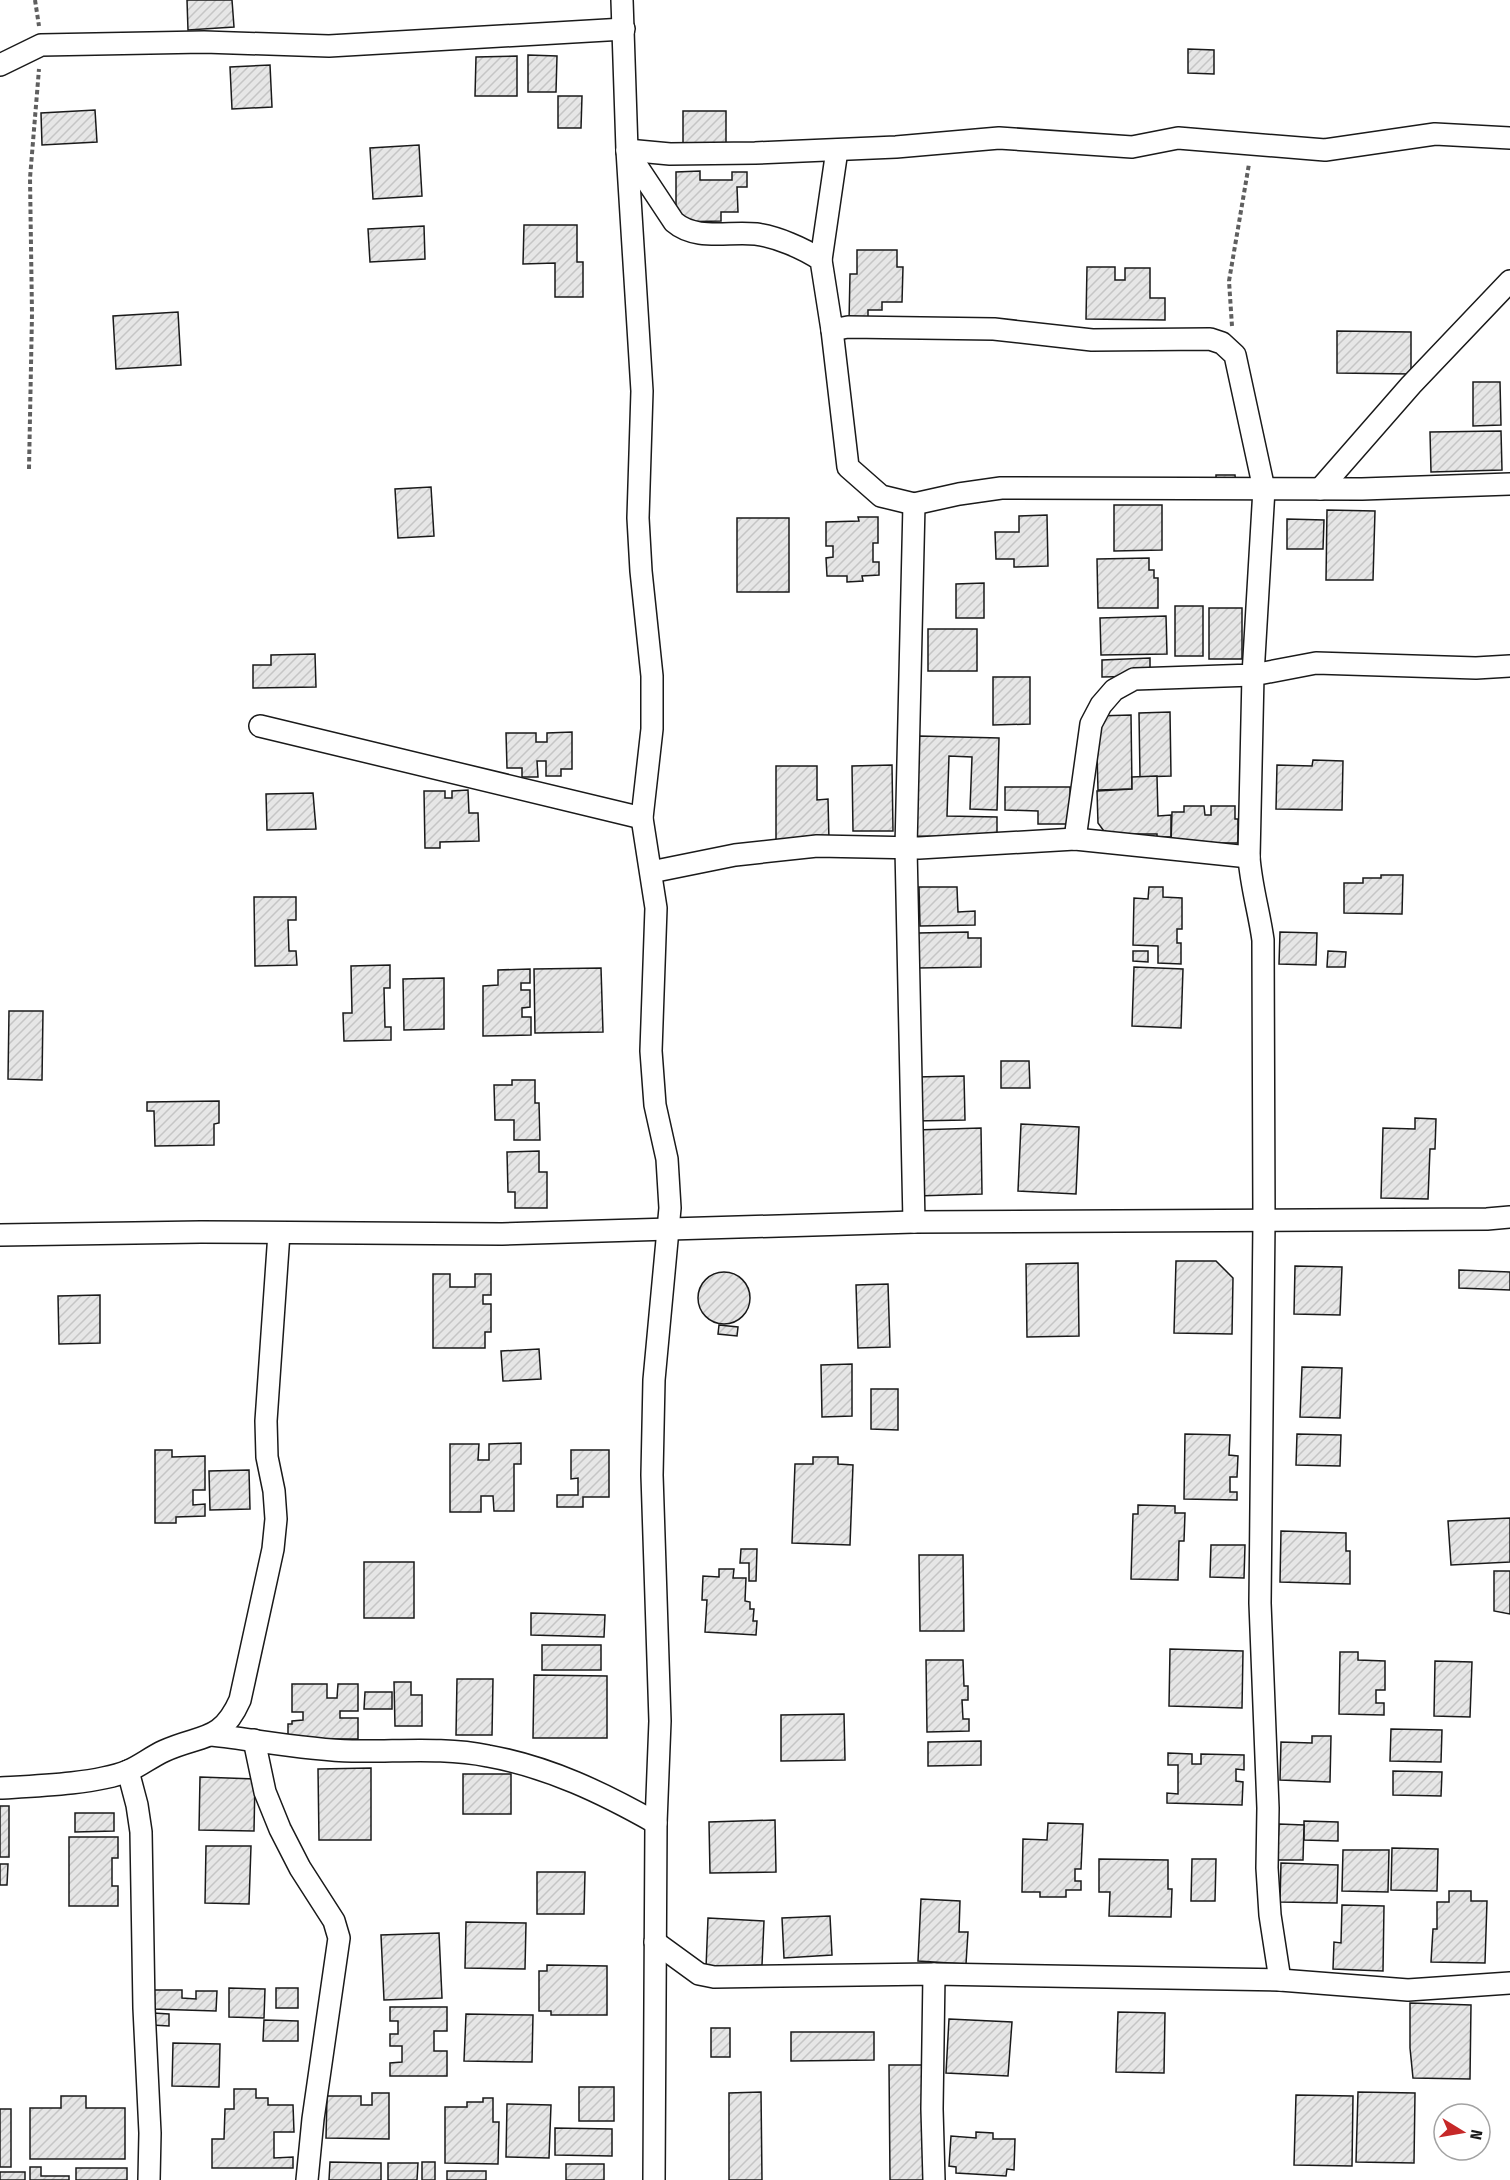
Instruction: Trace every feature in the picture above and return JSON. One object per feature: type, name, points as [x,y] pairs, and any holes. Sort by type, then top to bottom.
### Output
[{"type":"street","points":[[622,0],[627,150],[642,391],[639,529],[652,676],[652,729],[642,818],[656,908],[651,1051],[655,1105],[667,1159],[670,1185],[654,1380],[653,1487],[660,1721],[656,1823],[654,2180]]},
{"type":"street","points":[[0,65],[41,45],[204,42],[329,46],[624,29]]},
{"type":"street","points":[[627,150],[670,154],[837,150],[999,138],[1132,147],[1178,138],[1325,150],[1435,134],[1510,138]]},
{"type":"street","points":[[627,150],[674,222],[683,230],[693,233],[755,234],[813,254],[821,260]]},
{"type":"street","points":[[837,150],[821,260],[832,330],[848,467],[881,496],[914,504],[1001,488],[1362,489],[1510,484]]},
{"type":"street","points":[[1320,489],[1411,385],[1510,281]]},
{"type":"street","points":[[832,330],[848,327],[994,329],[1092,340],[1210,339],[1222,343],[1235,355],[1264,489],[1252,675],[1249,856],[1251,886],[1260,914],[1263,940],[1264,1221],[1260,1604],[1268,1808],[1267,1868],[1270,1915],[1280,1980]]},
{"type":"street","points":[[914,504],[906,848],[914,1222]]},
{"type":"street","points":[[1075,839],[1091,724],[1101,705],[1114,690],[1134,679],[1252,675],[1316,663],[1476,668],[1510,666]]},
{"type":"street","points":[[260,726],[642,818]]},
{"type":"street","points":[[651,872],[735,855],[817,846],[906,848],[1075,839],[1249,856]]},
{"type":"street","points":[[0,1235],[501,1234],[914,1222],[1264,1221],[1510,1217]]},
{"type":"street","points":[[0,1788],[77,1782],[128,1771],[164,1751],[212,1735],[233,1717],[240,1700],[273,1549],[276,1519],[274,1491],[267,1457],[266,1421],[279,1233]]},
{"type":"street","points":[[212,1735],[349,1751],[451,1752],[487,1755],[579,1783],[656,1823]]},
{"type":"street","points":[[254,1740],[265,1792],[280,1829],[300,1868],[334,1921],[339,1938],[313,2120],[307,2180]]},
{"type":"street","points":[[128,1771],[141,1832],[144,2008],[150,2133],[149,2180]]},
{"type":"street","points":[[655,1942],[699,1974],[714,1977],[934,1974],[1280,1980],[1407,1990],[1510,1983]]},
{"type":"street","points":[[934,1974],[934,2180]]},
{"type":"path","points":[[29,469],[32,314],[30,178],[41,45],[35,0]]},
{"type":"path","points":[[1235,355],[1229,281],[1252,143]]},
{"type":"building","points":[[187,0],[232,0],[234,27],[188,30]]},
{"type":"building","points":[[1188,49],[1214,50],[1214,74],[1188,73]]},
{"type":"building","points":[[528,55],[557,56],[556,92],[528,92]]},
{"type":"building","points":[[517,56],[517,96],[475,96],[476,57]]},
{"type":"building","points":[[270,65],[272,107],[232,109],[230,67]]},
{"type":"building","points":[[558,96],[582,96],[581,128],[558,128]]},
{"type":"building","points":[[95,110],[97,142],[42,145],[41,113]]},
{"type":"building","points":[[683,111],[726,111],[726,146],[683,146]]},
{"type":"building","points":[[419,145],[422,196],[373,199],[370,148]]},
{"type":"building","points":[[700,171],[700,180],[732,180],[732,172],[747,172],[747,187],[737,187],[738,212],[721,212],[721,221],[676,222],[676,172]]},
{"type":"building","points":[[524,225],[577,225],[577,262],[583,262],[583,297],[555,297],[555,263],[523,264]]},
{"type":"building","points":[[424,226],[425,259],[370,262],[368,229]]},
{"type":"building","points":[[857,250],[897,250],[897,267],[903,267],[902,302],[882,302],[882,310],[868,310],[868,322],[849,322],[850,274],[857,274]]},
{"type":"building","points":[[1087,267],[1115,267],[1115,280],[1125,280],[1125,268],[1150,268],[1150,298],[1165,298],[1165,320],[1086,319]]},
{"type":"building","points":[[178,312],[181,365],[116,369],[113,316]]},
{"type":"building","points":[[1337,331],[1411,332],[1411,374],[1337,373]]},
{"type":"building","points":[[1473,382],[1500,382],[1501,425],[1473,426]]},
{"type":"building","points":[[1501,431],[1502,470],[1431,472],[1430,432]]},
{"type":"building","points":[[1216,475],[1235,475],[1236,486],[1216,486]]},
{"type":"building","points":[[431,487],[434,536],[398,538],[395,489]]},
{"type":"building","points":[[1114,505],[1162,505],[1162,550],[1114,551]]},
{"type":"building","points":[[1327,510],[1375,511],[1373,580],[1326,580]]},
{"type":"building","points":[[1047,515],[1048,566],[1014,567],[1014,559],[996,559],[995,532],[1019,532],[1019,516]]},
{"type":"building","points":[[858,517],[878,517],[878,543],[873,543],[873,562],[879,562],[879,575],[862,576],[863,581],[847,582],[847,576],[827,576],[826,558],[833,557],[833,546],[826,546],[826,522],[859,521]]},
{"type":"building","points":[[737,518],[789,518],[789,592],[737,592]]},
{"type":"building","points":[[1287,519],[1324,520],[1323,549],[1287,549]]},
{"type":"building","points":[[1149,558],[1149,570],[1154,570],[1154,578],[1158,578],[1158,608],[1098,608],[1097,559]]},
{"type":"building","points":[[984,583],[984,618],[956,618],[956,584]]},
{"type":"building","points":[[1175,606],[1203,606],[1203,656],[1175,656]]},
{"type":"building","points":[[1209,608],[1242,608],[1242,659],[1209,659]]},
{"type":"building","points":[[1166,616],[1167,654],[1101,655],[1100,618]]},
{"type":"building","points":[[928,629],[977,629],[977,671],[928,671]]},
{"type":"building","points":[[315,654],[316,687],[253,688],[253,665],[271,665],[271,655]]},
{"type":"building","points":[[1150,658],[1150,676],[1102,677],[1102,660]]},
{"type":"building","points":[[993,677],[1030,677],[1030,724],[993,725]]},
{"type":"building","points":[[1170,712],[1171,776],[1140,777],[1139,713]]},
{"type":"building","points":[[1131,715],[1132,789],[1098,790],[1096,716]]},
{"type":"building","points":[[572,732],[572,769],[561,769],[561,776],[546,776],[546,761],[537,761],[538,777],[522,777],[522,768],[507,768],[506,733],[536,733],[536,742],[547,742],[547,733]]},
{"type":"building","points":[[919,736],[999,738],[997,810],[970,809],[972,757],[949,756],[947,816],[997,817],[997,838],[916,836]]},
{"type":"building","points":[[1313,760],[1343,761],[1342,810],[1276,809],[1277,765],[1312,766]]},
{"type":"building","points":[[892,765],[893,831],[853,831],[852,766]]},
{"type":"building","points":[[776,766],[817,766],[817,800],[828,799],[829,841],[776,841]]},
{"type":"building","points":[[1157,776],[1158,816],[1171,815],[1171,837],[1157,837],[1157,834],[1123,834],[1109,838],[1098,823],[1097,791],[1132,789],[1132,777]]},
{"type":"building","points":[[1005,787],[1070,787],[1071,824],[1038,824],[1038,811],[1005,810]]},
{"type":"building","points":[[468,790],[469,813],[478,813],[479,841],[440,842],[440,848],[425,848],[424,791],[445,791],[445,798],[452,798],[452,791]]},
{"type":"building","points":[[313,793],[316,829],[267,830],[266,794]]},
{"type":"building","points":[[1184,806],[1204,806],[1205,815],[1211,815],[1211,806],[1235,806],[1235,819],[1238,819],[1238,843],[1171,843],[1172,812],[1184,812]]},
{"type":"building","points":[[1381,875],[1403,875],[1402,914],[1344,913],[1344,883],[1363,883],[1363,878],[1381,878]]},
{"type":"building","points":[[919,887],[957,887],[958,912],[975,911],[975,925],[920,926]]},
{"type":"building","points":[[1149,887],[1163,887],[1163,897],[1182,898],[1182,929],[1177,929],[1177,943],[1181,943],[1181,964],[1158,963],[1158,946],[1133,945],[1134,898],[1148,899]]},
{"type":"building","points":[[254,897],[296,897],[296,920],[288,920],[289,951],[296,951],[297,965],[255,966]]},
{"type":"building","points":[[968,932],[968,938],[981,938],[981,967],[918,968],[918,933]]},
{"type":"building","points":[[1280,932],[1317,933],[1316,965],[1279,964]]},
{"type":"building","points":[[1133,951],[1148,951],[1148,962],[1133,961]]},
{"type":"building","points":[[1328,951],[1346,952],[1345,967],[1327,967]]},
{"type":"building","points":[[390,965],[390,988],[384,988],[385,1027],[391,1027],[391,1040],[344,1041],[343,1013],[352,1013],[351,966]]},
{"type":"building","points":[[1134,967],[1183,969],[1181,1028],[1132,1026]]},
{"type":"building","points":[[601,968],[603,1032],[535,1033],[534,969]]},
{"type":"building","points":[[530,969],[530,983],[521,983],[521,990],[530,990],[530,1007],[522,1008],[522,1017],[531,1017],[531,1035],[483,1036],[483,986],[498,985],[498,970]]},
{"type":"building","points":[[444,978],[444,1029],[404,1030],[403,979]]},
{"type":"building","points":[[9,1011],[43,1011],[42,1080],[8,1079]]},
{"type":"building","points":[[1001,1061],[1029,1061],[1030,1088],[1001,1088]]},
{"type":"building","points":[[964,1076],[965,1120],[915,1121],[915,1077]]},
{"type":"building","points":[[512,1080],[535,1080],[535,1103],[539,1103],[540,1140],[514,1140],[514,1120],[495,1120],[494,1085],[512,1085]]},
{"type":"building","points":[[219,1101],[219,1123],[214,1124],[214,1145],[155,1146],[154,1111],[147,1111],[147,1102]]},
{"type":"building","points":[[1415,1118],[1436,1119],[1435,1149],[1430,1149],[1428,1199],[1381,1198],[1383,1128],[1415,1129]]},
{"type":"building","points":[[1021,1124],[1079,1127],[1076,1194],[1018,1191]]},
{"type":"building","points":[[981,1128],[982,1194],[916,1196],[915,1130]]},
{"type":"building","points":[[539,1151],[539,1172],[547,1172],[547,1208],[515,1208],[515,1192],[508,1192],[507,1152]]},
{"type":"building","points":[[1176,1261],[1216,1261],[1233,1278],[1232,1334],[1174,1333]]},
{"type":"building","points":[[1078,1263],[1079,1336],[1027,1337],[1026,1264]]},
{"type":"building","points":[[1295,1266],[1342,1267],[1340,1315],[1294,1314]]},
{"type":"building","points":[[1459,1270],[1510,1272],[1510,1290],[1459,1288]]},
{"type":"building","points":[[724,1272],[734,1274],[742,1280],[748,1288],[750,1298],[748,1308],[742,1316],[734,1322],[724,1324],[714,1322],[706,1316],[700,1308],[698,1298],[700,1288],[706,1280],[714,1274]]},
{"type":"building","points":[[433,1274],[450,1274],[450,1287],[475,1287],[475,1274],[491,1274],[491,1295],[483,1295],[483,1304],[491,1304],[491,1332],[485,1332],[485,1348],[433,1348]]},
{"type":"building","points":[[888,1284],[890,1347],[858,1348],[856,1285]]},
{"type":"building","points":[[100,1295],[100,1343],[59,1344],[58,1296]]},
{"type":"building","points":[[719,1325],[738,1327],[737,1336],[718,1334]]},
{"type":"building","points":[[539,1349],[541,1379],[503,1381],[501,1351]]},
{"type":"building","points":[[852,1364],[852,1416],[822,1417],[821,1365]]},
{"type":"building","points":[[1302,1367],[1342,1368],[1340,1418],[1300,1417]]},
{"type":"building","points":[[871,1389],[898,1389],[898,1430],[871,1429]]},
{"type":"building","points":[[1185,1434],[1230,1435],[1229,1455],[1238,1456],[1237,1477],[1230,1477],[1230,1492],[1237,1492],[1237,1500],[1184,1499]]},
{"type":"building","points":[[1297,1434],[1341,1435],[1340,1466],[1296,1465]]},
{"type":"building","points":[[521,1443],[521,1464],[514,1464],[514,1511],[494,1511],[493,1496],[481,1496],[481,1512],[450,1512],[450,1444],[479,1444],[478,1460],[489,1460],[489,1444]]},
{"type":"building","points":[[155,1450],[172,1450],[172,1457],[205,1456],[205,1490],[193,1490],[193,1505],[205,1504],[205,1516],[176,1517],[176,1523],[155,1523]]},
{"type":"building","points":[[571,1450],[609,1450],[609,1497],[583,1497],[583,1507],[557,1507],[557,1495],[578,1495],[578,1478],[571,1479]]},
{"type":"building","points":[[813,1457],[838,1457],[838,1464],[853,1465],[850,1545],[792,1543],[795,1464],[813,1464]]},
{"type":"building","points":[[249,1470],[250,1509],[210,1510],[209,1471]]},
{"type":"building","points":[[1138,1505],[1175,1506],[1175,1513],[1185,1513],[1184,1541],[1179,1541],[1178,1580],[1131,1579],[1133,1514],[1138,1514]]},
{"type":"building","points":[[1510,1518],[1510,1562],[1451,1565],[1448,1521]]},
{"type":"building","points":[[1281,1531],[1346,1533],[1346,1551],[1350,1551],[1350,1584],[1280,1582]]},
{"type":"building","points":[[1211,1545],[1245,1545],[1244,1578],[1210,1577]]},
{"type":"building","points":[[741,1549],[757,1549],[756,1581],[749,1581],[749,1563],[740,1563]]},
{"type":"building","points":[[919,1555],[963,1555],[964,1631],[920,1631]]},
{"type":"building","points":[[364,1562],[414,1562],[414,1618],[364,1618]]},
{"type":"building","points":[[719,1569],[734,1569],[733,1578],[746,1578],[745,1601],[750,1602],[750,1609],[754,1609],[753,1621],[757,1621],[756,1635],[705,1632],[707,1600],[702,1600],[703,1576],[719,1577]]},
{"type":"building","points":[[1494,1571],[1510,1571],[1510,1614],[1494,1611]]},
{"type":"building","points":[[531,1613],[605,1615],[604,1637],[531,1635]]},
{"type":"building","points":[[542,1645],[601,1645],[601,1670],[542,1670]]},
{"type":"building","points":[[1170,1649],[1243,1651],[1242,1708],[1169,1706]]},
{"type":"building","points":[[1340,1652],[1358,1652],[1358,1660],[1385,1661],[1385,1690],[1376,1690],[1376,1703],[1384,1703],[1384,1715],[1339,1714]]},
{"type":"building","points":[[926,1660],[963,1660],[964,1686],[968,1686],[968,1700],[962,1700],[963,1719],[969,1719],[969,1731],[927,1732]]},
{"type":"building","points":[[1435,1661],[1472,1662],[1470,1717],[1434,1716]]},
{"type":"building","points":[[534,1675],[607,1676],[607,1738],[533,1738]]},
{"type":"building","points":[[457,1679],[493,1679],[492,1735],[456,1735]]},
{"type":"building","points":[[394,1682],[411,1682],[411,1695],[422,1695],[422,1726],[395,1726]]},
{"type":"building","points":[[292,1684],[327,1684],[327,1698],[337,1698],[338,1684],[358,1684],[358,1711],[340,1711],[340,1718],[358,1718],[358,1739],[288,1739],[288,1724],[292,1724],[292,1721],[303,1720],[303,1712],[292,1712]]},
{"type":"building","points":[[365,1692],[392,1692],[392,1709],[364,1709]]},
{"type":"building","points":[[844,1714],[845,1760],[781,1761],[781,1715]]},
{"type":"building","points":[[1391,1729],[1442,1730],[1441,1762],[1390,1761]]},
{"type":"building","points":[[1312,1736],[1331,1736],[1330,1782],[1280,1780],[1281,1742],[1312,1743]]},
{"type":"building","points":[[981,1741],[981,1765],[928,1766],[928,1742]]},
{"type":"building","points":[[1168,1753],[1192,1754],[1192,1764],[1201,1764],[1201,1754],[1244,1755],[1244,1770],[1236,1769],[1236,1781],[1243,1782],[1242,1805],[1167,1803],[1167,1793],[1178,1794],[1178,1765],[1168,1765]]},
{"type":"building","points":[[371,1768],[371,1840],[319,1840],[318,1769]]},
{"type":"building","points":[[1393,1771],[1442,1772],[1441,1796],[1393,1795]]},
{"type":"building","points":[[463,1774],[511,1774],[511,1814],[463,1814]]},
{"type":"building","points":[[200,1777],[255,1779],[254,1831],[199,1830]]},
{"type":"building","points":[[0,1806],[9,1806],[9,1857],[0,1857]]},
{"type":"building","points":[[75,1813],[114,1813],[114,1831],[75,1832]]},
{"type":"building","points":[[775,1820],[776,1872],[710,1873],[709,1822]]},
{"type":"building","points":[[1304,1821],[1338,1822],[1338,1841],[1304,1840]]},
{"type":"building","points":[[1048,1823],[1083,1824],[1081,1869],[1075,1869],[1075,1881],[1081,1881],[1081,1890],[1066,1890],[1066,1897],[1040,1897],[1040,1892],[1022,1892],[1023,1839],[1047,1840]]},
{"type":"building","points":[[1279,1824],[1304,1825],[1303,1860],[1277,1860]]},
{"type":"building","points":[[69,1837],[118,1837],[118,1858],[112,1858],[112,1886],[118,1886],[118,1906],[69,1906]]},
{"type":"building","points":[[206,1846],[251,1846],[249,1904],[205,1903]]},
{"type":"building","points":[[1392,1848],[1438,1849],[1437,1891],[1391,1890]]},
{"type":"building","points":[[1343,1850],[1389,1850],[1388,1892],[1342,1891]]},
{"type":"building","points":[[1099,1859],[1168,1860],[1168,1889],[1172,1889],[1171,1917],[1109,1916],[1110,1892],[1099,1892]]},
{"type":"building","points":[[1192,1859],[1216,1859],[1215,1901],[1191,1901]]},
{"type":"building","points":[[1281,1863],[1338,1865],[1337,1903],[1280,1902]]},
{"type":"building","points":[[0,1864],[8,1864],[7,1885],[0,1885]]},
{"type":"building","points":[[537,1872],[585,1872],[584,1914],[537,1914]]},
{"type":"building","points":[[1449,1891],[1471,1891],[1471,1901],[1487,1901],[1485,1963],[1431,1962],[1433,1929],[1437,1929],[1437,1902],[1449,1902]]},
{"type":"building","points":[[921,1899],[960,1901],[959,1932],[968,1932],[966,1964],[918,1961]]},
{"type":"building","points":[[1342,1905],[1384,1906],[1383,1971],[1333,1969],[1334,1942],[1341,1943]]},
{"type":"building","points":[[830,1916],[832,1955],[784,1958],[782,1918]]},
{"type":"building","points":[[708,1918],[764,1921],[762,1965],[706,1968]]},
{"type":"building","points":[[466,1922],[526,1923],[525,1969],[465,1968]]},
{"type":"building","points":[[439,1933],[442,1998],[384,2000],[381,1935]]},
{"type":"building","points":[[547,1965],[607,1966],[607,2015],[551,2015],[551,2011],[539,2011],[539,1971],[547,1971]]},
{"type":"building","points":[[229,1988],[265,1989],[264,2018],[229,2017]]},
{"type":"building","points":[[276,1988],[298,1988],[298,2008],[276,2008]]},
{"type":"building","points":[[152,1990],[182,1990],[182,1998],[196,1999],[196,1991],[217,1991],[216,2011],[152,2009]]},
{"type":"building","points":[[1410,2003],[1471,2005],[1470,2079],[1413,2078]]},
{"type":"building","points":[[390,2007],[447,2007],[447,2031],[434,2031],[434,2051],[447,2051],[447,2076],[390,2076],[390,2063],[402,2062],[402,2046],[390,2046],[390,2034],[398,2034],[398,2021],[390,2021]]},
{"type":"building","points":[[1118,2012],[1165,2013],[1164,2073],[1116,2072]]},
{"type":"building","points":[[153,2013],[169,2014],[169,2026],[152,2025]]},
{"type":"building","points":[[466,2014],[533,2015],[532,2062],[464,2061]]},
{"type":"building","points":[[949,2019],[1012,2022],[1008,2076],[946,2073]]},
{"type":"building","points":[[264,2020],[298,2021],[298,2041],[263,2041]]},
{"type":"building","points":[[711,2028],[730,2028],[730,2057],[711,2057]]},
{"type":"building","points":[[791,2032],[874,2032],[874,2060],[791,2061]]},
{"type":"building","points":[[173,2043],[220,2044],[219,2087],[172,2086]]},
{"type":"building","points":[[889,2065],[923,2065],[923,2180],[890,2180]]},
{"type":"building","points":[[579,2087],[614,2087],[614,2121],[579,2121]]},
{"type":"building","points":[[234,2089],[256,2089],[256,2098],[268,2098],[268,2105],[293,2105],[294,2132],[274,2132],[274,2158],[293,2157],[293,2168],[212,2168],[212,2139],[224,2139],[225,2109],[234,2109]]},
{"type":"building","points":[[761,2092],[762,2180],[729,2180],[729,2093]]},
{"type":"building","points":[[1358,2092],[1415,2093],[1414,2163],[1356,2162]]},
{"type":"building","points":[[372,2093],[389,2093],[389,2139],[326,2138],[327,2096],[361,2096],[361,2105],[372,2105]]},
{"type":"building","points":[[1296,2095],[1353,2096],[1352,2166],[1294,2165]]},
{"type":"building","points":[[61,2096],[86,2096],[86,2108],[125,2108],[125,2159],[30,2159],[30,2108],[61,2108]]},
{"type":"building","points":[[483,2098],[493,2098],[493,2122],[499,2122],[498,2164],[445,2163],[445,2107],[467,2107],[467,2102],[483,2102]]},
{"type":"building","points":[[507,2104],[551,2105],[549,2158],[506,2157]]},
{"type":"building","points":[[0,2109],[11,2109],[11,2167],[0,2167]]},
{"type":"building","points":[[555,2128],[612,2129],[612,2156],[555,2155]]},
{"type":"building","points":[[976,2132],[993,2133],[993,2139],[1015,2139],[1014,2170],[1007,2169],[1006,2176],[956,2173],[956,2167],[949,2166],[951,2136],[976,2138]]},
{"type":"building","points":[[330,2162],[381,2163],[381,2180],[329,2180]]},
{"type":"building","points":[[422,2162],[435,2162],[435,2180],[422,2180]]},
{"type":"building","points":[[388,2163],[418,2163],[417,2180],[388,2180]]},
{"type":"building","points":[[566,2164],[604,2164],[604,2180],[566,2180]]},
{"type":"building","points":[[30,2167],[41,2167],[41,2176],[69,2176],[69,2180],[30,2180]]},
{"type":"building","points":[[76,2168],[127,2168],[127,2180],[76,2180]]},
{"type":"building","points":[[447,2171],[486,2171],[486,2180],[447,2180]]},
{"type":"building","points":[[0,2172],[25,2172],[25,2180],[0,2180]]}]
